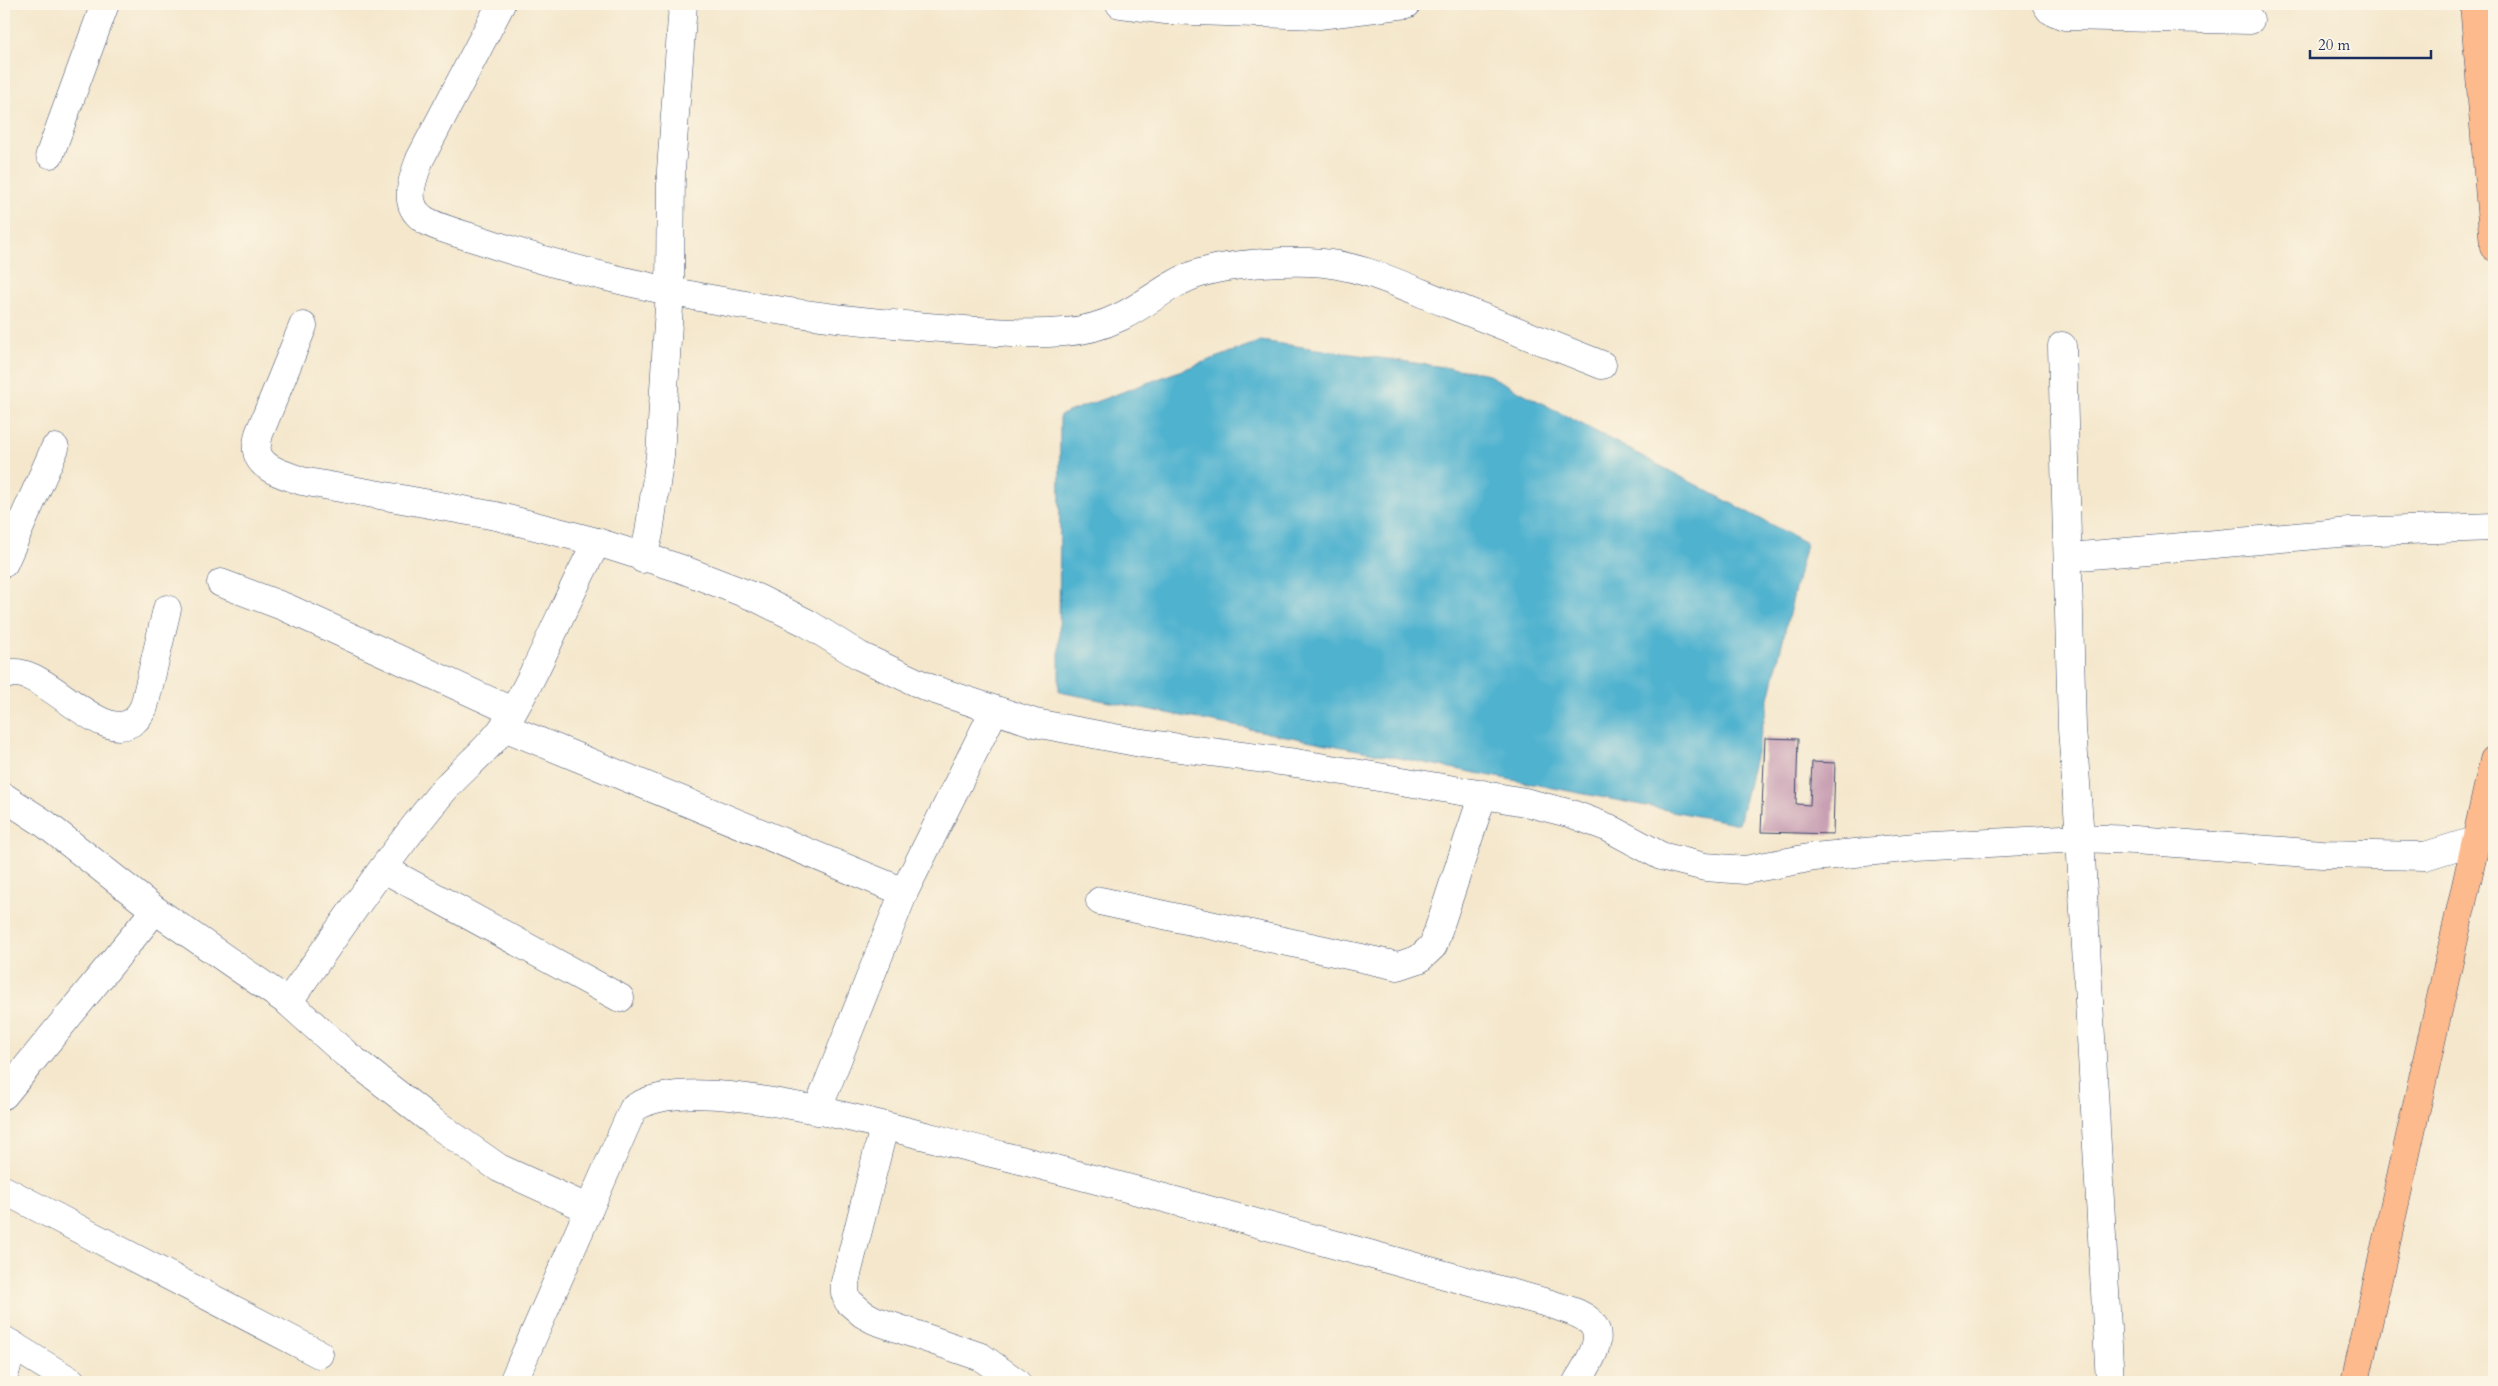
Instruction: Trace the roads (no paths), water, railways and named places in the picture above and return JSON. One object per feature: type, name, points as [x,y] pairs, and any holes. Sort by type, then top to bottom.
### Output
[{"type":"main road","points":[[2474,4],[2494,247]]},
{"type":"main road","points":[[2355,1382],[2494,760]]},
{"type":"street","points":[[50,154],[105,4]]},
{"type":"street","points":[[500,4],[420,159],[412,181],[410,201],[422,219],[543,261],[670,290],[803,313],[889,324],[1000,332],[1066,332],[1096,326],[1122,317],[1169,286],[1199,273],[1250,266],[1307,262],[1341,264],[1383,278],[1602,365]]},
{"type":"street","points":[[643,558],[649,533],[660,456],[670,290],[671,170],[684,4]]},
{"type":"street","points":[[1120,4],[1164,10],[1319,15],[1407,4]]},
{"type":"street","points":[[2046,4],[2050,10],[2064,16],[2250,20]]},
{"type":"street","points":[[303,326],[259,434],[257,451],[264,464],[276,471],[302,481],[496,516],[596,542],[679,568],[757,598],[807,623],[860,656],[929,688],[1035,723],[1141,744],[1296,763],[1483,794],[1572,814],[1609,828],[1661,856],[1713,868],[1745,870],[1814,857],[1898,849],[2080,838],[2135,840],[2322,854],[2425,856],[2476,840]]},
{"type":"street","points":[[2062,346],[2072,728],[2080,838],[2110,1382]]},
{"type":"street","points":[[4,562],[55,448]]},
{"type":"street","points":[[2069,557],[2350,532],[2494,527]]},
{"type":"street","points":[[288,1002],[384,868],[443,791],[508,719],[554,634],[573,585],[596,542]]},
{"type":"street","points":[[221,583],[285,607],[508,719],[904,892]]},
{"type":"street","points":[[5,673],[25,674],[100,720],[119,727],[135,721],[144,707],[168,609]]},
{"type":"street","points":[[817,1111],[904,892],[994,711]]},
{"type":"street","points":[[1100,901],[1398,966],[1419,959],[1434,946],[1483,794]]},
{"type":"street","points":[[4,797],[44,823],[155,910],[288,1002],[346,1054],[432,1121],[500,1168],[589,1209]]},
{"type":"street","points":[[384,868],[620,998]]},
{"type":"street","points":[[4,1095],[155,910]]},
{"type":"street","points":[[513,1382],[628,1116],[642,1102],[667,1096],[727,1096],[817,1111],[1210,1209],[1551,1304],[1585,1318],[1594,1325],[1596,1334],[1589,1363],[1577,1382]]},
{"type":"street","points":[[884,1127],[845,1282],[844,1293],[848,1301],[874,1320],[981,1357],[1016,1382]]},
{"type":"street","points":[[4,1190],[319,1354]]},
{"type":"street","points":[[4,1376],[8,1343],[72,1382]]},
{"type":"water","points":[[1261,341],[1485,373],[1806,543],[1739,824],[1059,692],[1060,415]]}]
